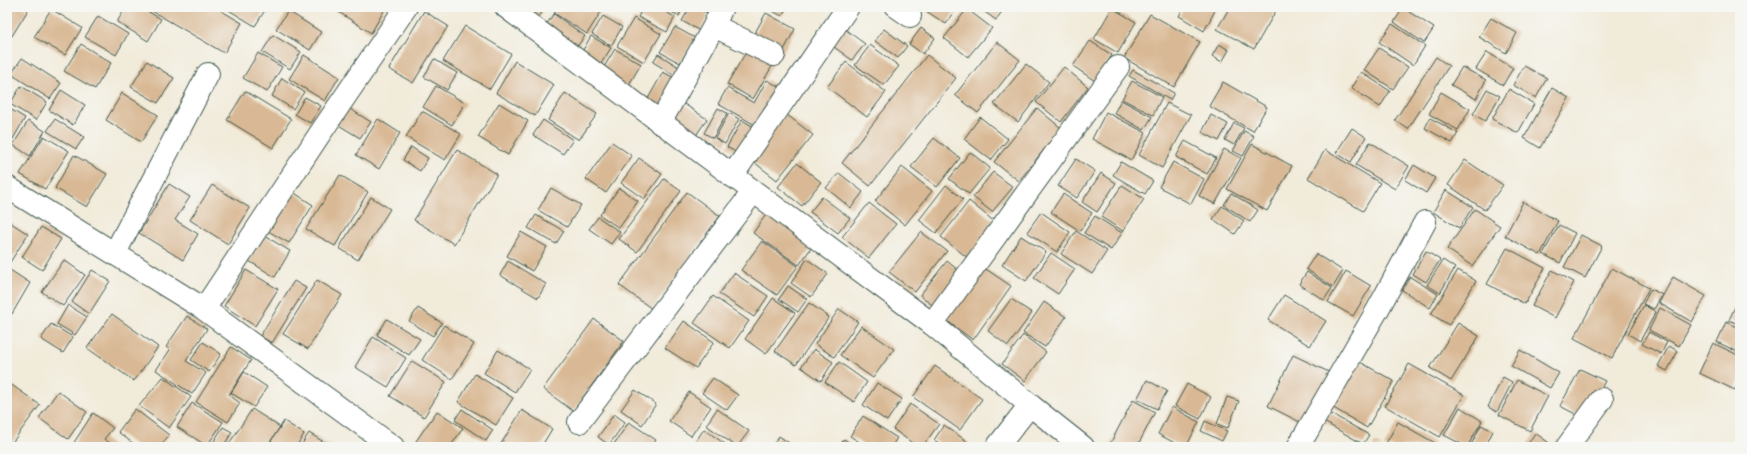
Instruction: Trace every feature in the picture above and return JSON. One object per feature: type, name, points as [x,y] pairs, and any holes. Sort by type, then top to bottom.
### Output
[{"type":"street","points":[[204,309],[319,134],[406,7]]},
{"type":"street","points":[[506,7],[932,324],[1030,405],[1084,447]]},
{"type":"street","points":[[732,176],[848,7]]},
{"type":"street","points":[[660,123],[718,17],[774,55]]},
{"type":"street","points":[[932,324],[1118,68]]},
{"type":"street","points":[[115,253],[208,74]]},
{"type":"street","points":[[7,187],[204,309],[393,447]]},
{"type":"street","points":[[579,422],[753,192]]},
{"type":"street","points":[[1298,447],[1378,309],[1425,222]]},
{"type":"street","points":[[1567,447],[1602,399]]},
{"type":"street","points":[[997,447],[1030,405]]},
{"type":"building","points":[[7,7],[23,7],[28,10],[12,36],[7,32]]},
{"type":"building","points":[[126,7],[140,7],[161,19],[148,41],[117,22]]},
{"type":"building","points":[[145,7],[215,7],[242,23],[224,53]]},
{"type":"building","points":[[229,7],[267,7],[255,26],[227,9]]},
{"type":"building","points":[[331,7],[381,7],[385,9],[371,33]]},
{"type":"building","points":[[521,7],[544,7],[545,8],[537,20]]},
{"type":"building","points":[[558,7],[604,7],[587,34],[554,13]]},
{"type":"building","points":[[643,7],[656,7],[675,17],[667,32],[638,17]]},
{"type":"building","points":[[662,7],[683,7],[679,16]]},
{"type":"building","points":[[690,7],[696,7],[709,14],[700,31],[682,21]]},
{"type":"building","points":[[702,7],[713,7],[710,11]]},
{"type":"building","points":[[772,7],[787,7],[782,16],[770,10]]},
{"type":"building","points":[[920,7],[958,7],[946,24]]},
{"type":"building","points":[[978,7],[1005,7],[996,20]]},
{"type":"building","points":[[1184,7],[1217,7],[1204,31],[1179,16]]},
{"type":"building","points":[[1230,7],[1278,7],[1254,49],[1217,29]]},
{"type":"building","points":[[1112,8],[1136,22],[1118,53],[1094,39]]},
{"type":"building","points":[[1403,8],[1434,28],[1424,43],[1394,22]]},
{"type":"building","points":[[51,9],[82,28],[65,55],[34,37]]},
{"type":"building","points":[[967,9],[992,28],[968,57],[944,38]]},
{"type":"building","points":[[288,11],[321,32],[310,50],[276,29]]},
{"type":"building","points":[[424,11],[448,26],[413,83],[389,69]]},
{"type":"building","points":[[766,13],[795,29],[782,54],[752,38]]},
{"type":"building","points":[[554,14],[585,36],[572,53],[542,30]]},
{"type":"building","points":[[1150,14],[1200,42],[1174,87],[1124,58]]},
{"type":"building","points":[[98,16],[128,34],[116,55],[85,37]]},
{"type":"building","points":[[603,16],[622,27],[611,46],[592,34]]},
{"type":"building","points":[[634,18],[661,34],[644,62],[617,46]]},
{"type":"building","points":[[1491,18],[1517,33],[1506,53],[1479,37]]},
{"type":"building","points":[[1392,24],[1425,46],[1413,65],[1379,42]]},
{"type":"building","points":[[465,26],[511,54],[490,89],[443,61]]},
{"type":"building","points":[[675,27],[695,38],[680,63],[660,52]]},
{"type":"building","points":[[842,27],[865,44],[852,60],[830,44]]},
{"type":"building","points":[[921,28],[935,38],[923,54],[909,44]]},
{"type":"building","points":[[884,29],[907,46],[898,58],[875,41]]},
{"type":"building","points":[[273,35],[301,52],[290,69],[262,52]]},
{"type":"building","points":[[591,36],[611,48],[598,68],[579,57]]},
{"type":"building","points":[[1090,41],[1112,55],[1095,81],[1073,66]]},
{"type":"building","points":[[997,42],[1020,60],[978,113],[955,95]]},
{"type":"building","points":[[81,44],[111,63],[95,89],[64,71]]},
{"type":"building","points":[[1219,44],[1229,50],[1222,62],[1212,56]]},
{"type":"building","points":[[870,45],[899,66],[884,85],[855,65]]},
{"type":"building","points":[[749,47],[775,61],[753,99],[727,84]]},
{"type":"building","points":[[1379,48],[1408,67],[1393,89],[1364,70]]},
{"type":"building","points":[[615,49],[641,64],[627,88],[601,72]]},
{"type":"building","points":[[1487,52],[1513,68],[1503,85],[1476,69]]},
{"type":"building","points":[[258,53],[282,67],[267,92],[243,78]]},
{"type":"building","points":[[658,54],[682,69],[677,77],[653,62]]},
{"type":"building","points":[[304,55],[339,77],[325,101],[289,79]]},
{"type":"building","points":[[927,55],[956,78],[870,186],[842,163]]},
{"type":"building","points":[[1436,57],[1449,66],[1408,129],[1395,120]]},
{"type":"building","points":[[22,58],[61,83],[50,99],[11,74]]},
{"type":"building","points":[[434,59],[457,73],[447,90],[424,77]]},
{"type":"building","points":[[147,61],[174,78],[158,103],[131,87]]},
{"type":"building","points":[[515,61],[554,85],[535,116],[496,93]]},
{"type":"building","points":[[846,62],[886,92],[867,117],[827,87]]},
{"type":"building","points":[[1026,64],[1049,82],[1018,122],[994,104]]},
{"type":"building","points":[[1524,66],[1547,78],[1536,98],[1513,85]]},
{"type":"building","points":[[1064,67],[1088,87],[1061,122],[1036,102]]},
{"type":"building","points":[[1462,67],[1486,80],[1476,99],[1451,85]]},
{"type":"building","points":[[1133,70],[1174,93],[1170,100],[1129,76]]},
{"type":"building","points":[[663,72],[678,80],[659,112],[645,104]]},
{"type":"building","points":[[1361,72],[1390,91],[1380,107],[1351,88]]},
{"type":"building","points":[[282,78],[304,92],[293,109],[272,96]]},
{"type":"building","points":[[767,80],[781,88],[759,127],[718,104],[727,88],[754,103]]},
{"type":"building","points":[[1132,81],[1162,97],[1153,115],[1122,99]]},
{"type":"building","points":[[1223,82],[1267,107],[1253,131],[1209,106]]},
{"type":"building","points":[[21,86],[47,102],[36,120],[10,104]]},
{"type":"building","points":[[436,86],[465,103],[452,125],[423,107]]},
{"type":"building","points":[[1552,88],[1569,98],[1540,148],[1524,138]]},
{"type":"building","points":[[1487,89],[1500,96],[1485,121],[1473,114]]},
{"type":"building","points":[[1509,89],[1534,104],[1518,133],[1492,119]]},
{"type":"building","points":[[61,90],[85,105],[73,125],[49,110]]},
{"type":"building","points":[[245,91],[291,119],[273,148],[227,120]]},
{"type":"building","points":[[1441,92],[1470,109],[1458,130],[1429,114]]},
{"type":"building","points":[[122,93],[158,115],[141,142],[106,120]]},
{"type":"building","points":[[565,93],[597,114],[579,140],[548,120]]},
{"type":"building","points":[[305,97],[321,106],[310,123],[295,114]]},
{"type":"building","points":[[1121,100],[1152,117],[1144,130],[1114,113]]},
{"type":"building","points":[[681,102],[707,119],[695,137],[669,121]]},
{"type":"building","points":[[499,103],[528,121],[508,155],[478,137]]},
{"type":"building","points":[[1167,103],[1191,115],[1162,168],[1139,155]]},
{"type":"building","points":[[7,107],[25,118],[13,139],[7,135]]},
{"type":"building","points":[[347,107],[371,122],[360,138],[337,124]]},
{"type":"building","points":[[718,108],[727,113],[713,138],[704,133]]},
{"type":"building","points":[[1037,108],[1061,128],[1019,181],[994,162]]},
{"type":"building","points":[[422,111],[461,134],[445,160],[406,137]]},
{"type":"building","points":[[1106,112],[1146,133],[1131,160],[1092,139]]},
{"type":"building","points":[[729,113],[739,119],[725,144],[715,138]]},
{"type":"building","points":[[786,114],[813,135],[777,180],[750,159]]},
{"type":"building","points":[[1211,115],[1228,124],[1219,141],[1202,132]]},
{"type":"building","points":[[980,117],[1008,139],[991,160],[964,139]]},
{"type":"building","points":[[1430,118],[1458,133],[1452,143],[1425,128]]},
{"type":"building","points":[[55,119],[84,137],[76,149],[47,131]]},
{"type":"building","points":[[378,119],[400,133],[379,169],[356,155]]},
{"type":"building","points":[[543,120],[573,140],[563,154],[533,135]]},
{"type":"building","points":[[742,120],[754,127],[739,154],[727,147]]},
{"type":"building","points":[[28,121],[45,131],[30,156],[13,145]]},
{"type":"building","points":[[1234,123],[1244,128],[1234,145],[1225,140]]},
{"type":"building","points":[[1352,128],[1366,137],[1351,162],[1336,153]]},
{"type":"building","points":[[1244,131],[1254,136],[1243,156],[1233,151]]},
{"type":"building","points":[[44,136],[69,151],[45,189],[20,174]]},
{"type":"building","points":[[934,138],[960,158],[937,187],[911,167]]},
{"type":"building","points":[[1185,141],[1216,158],[1207,174],[1176,157]]},
{"type":"building","points":[[612,142],[632,156],[606,193],[586,179]]},
{"type":"building","points":[[1370,142],[1409,166],[1395,189],[1356,165]]},
{"type":"building","points":[[1252,144],[1292,166],[1267,211],[1227,189]]},
{"type":"building","points":[[411,147],[428,158],[420,171],[403,160]]},
{"type":"building","points":[[1224,149],[1241,158],[1215,204],[1199,196]]},
{"type":"building","points":[[457,150],[497,174],[454,244],[414,220]]},
{"type":"building","points":[[1325,150],[1380,183],[1363,211],[1308,178]]},
{"type":"building","points":[[970,152],[990,168],[969,194],[949,179]]},
{"type":"building","points":[[74,155],[107,174],[87,207],[55,188]]},
{"type":"building","points":[[639,158],[662,174],[644,199],[621,183]]},
{"type":"building","points":[[1076,159],[1095,171],[1077,198],[1058,186]]},
{"type":"building","points":[[1465,160],[1503,185],[1485,210],[1448,185]]},
{"type":"building","points":[[1121,162],[1153,181],[1145,194],[1113,175]]},
{"type":"building","points":[[1173,162],[1204,179],[1191,204],[1159,187]]},
{"type":"building","points":[[797,163],[821,182],[802,206],[778,187]]},
{"type":"building","points":[[1414,165],[1435,178],[1426,193],[1405,180]]},
{"type":"building","points":[[902,167],[932,191],[905,225],[875,201]]},
{"type":"building","points":[[993,172],[1013,187],[992,212],[973,197]]},
{"type":"building","points":[[839,173],[863,192],[851,208],[826,188]]},
{"type":"building","points":[[1101,173],[1116,183],[1097,212],[1082,202]]},
{"type":"building","points":[[340,175],[368,192],[335,246],[306,229]]},
{"type":"building","points":[[664,179],[681,191],[637,252],[619,239]]},
{"type":"building","points":[[169,184],[190,197],[175,220],[198,234],[183,260],[139,233]]},
{"type":"building","points":[[212,185],[250,208],[228,244],[190,220]]},
{"type":"building","points":[[946,185],[963,199],[936,233],[919,220]]},
{"type":"building","points":[[1122,185],[1144,199],[1123,231],[1101,217]]},
{"type":"building","points":[[551,188],[581,205],[567,227],[538,210]]},
{"type":"building","points":[[619,188],[638,201],[619,228],[600,215]]},
{"type":"building","points":[[1446,190],[1473,207],[1459,228],[1433,212]]},
{"type":"building","points":[[293,192],[313,205],[289,243],[268,231]]},
{"type":"building","points":[[687,192],[720,216],[652,309],[619,285]]},
{"type":"building","points":[[1231,193],[1258,210],[1250,222],[1224,205]]},
{"type":"building","points":[[1063,194],[1092,213],[1080,231],[1051,212]]},
{"type":"building","points":[[371,197],[390,209],[358,260],[339,248]]},
{"type":"building","points":[[822,197],[850,218],[838,233],[810,212]]},
{"type":"building","points":[[969,201],[996,223],[968,258],[941,237]]},
{"type":"building","points":[[1523,202],[1558,221],[1540,255],[1505,236]]},
{"type":"building","points":[[869,203],[896,224],[869,258],[842,237]]},
{"type":"building","points":[[1222,206],[1244,221],[1235,234],[1213,219]]},
{"type":"building","points":[[1475,209],[1500,226],[1472,266],[1447,249]]},
{"type":"building","points":[[768,212],[814,244],[799,265],[753,233]]},
{"type":"building","points":[[1041,212],[1070,232],[1057,252],[1027,232]]},
{"type":"building","points":[[536,215],[564,231],[556,244],[528,228]]},
{"type":"building","points":[[1095,216],[1122,233],[1111,250],[1084,233]]},
{"type":"building","points":[[598,217],[620,232],[611,244],[589,229]]},
{"type":"building","points":[[8,221],[28,234],[7,267],[7,223]]},
{"type":"building","points":[[1559,225],[1575,233],[1560,263],[1543,254]]},
{"type":"building","points":[[41,227],[61,239],[42,270],[22,257]]},
{"type":"building","points":[[1076,231],[1107,251],[1092,274],[1061,254]]},
{"type":"building","points":[[521,232],[547,247],[532,271],[507,256]]},
{"type":"building","points":[[921,232],[947,251],[915,292],[889,272]]},
{"type":"building","points":[[1581,235],[1602,246],[1585,278],[1564,267]]},
{"type":"building","points":[[265,236],[290,251],[275,277],[249,261]]},
{"type":"building","points":[[1021,236],[1046,252],[1026,281],[1002,265]]},
{"type":"building","points":[[762,241],[798,266],[777,295],[741,270]]},
{"type":"building","points":[[1507,248],[1545,268],[1525,304],[1487,284]]},
{"type":"building","points":[[1426,251],[1440,260],[1426,282],[1413,274]]},
{"type":"building","points":[[1051,253],[1075,269],[1058,294],[1034,278]]},
{"type":"building","points":[[1316,254],[1343,271],[1333,287],[1306,269]]},
{"type":"building","points":[[807,259],[828,274],[811,297],[791,283]]},
{"type":"building","points":[[64,260],[85,275],[63,306],[42,292]]},
{"type":"building","points":[[1443,260],[1455,268],[1440,293],[1427,285]]},
{"type":"building","points":[[508,261],[546,284],[538,298],[500,275]]},
{"type":"building","points":[[947,261],[964,275],[937,309],[920,295]]},
{"type":"building","points":[[983,267],[1011,286],[973,340],[946,320]]},
{"type":"building","points":[[1612,268],[1649,288],[1612,358],[1574,338]]},
{"type":"building","points":[[10,270],[30,283],[12,314],[7,311],[7,276]]},
{"type":"building","points":[[92,270],[110,281],[89,314],[72,302]]},
{"type":"building","points":[[246,270],[278,289],[255,326],[224,306]]},
{"type":"building","points":[[1458,270],[1476,281],[1449,325],[1431,314]]},
{"type":"building","points":[[1552,270],[1574,282],[1555,318],[1532,306]]},
{"type":"building","points":[[1346,271],[1371,286],[1353,316],[1328,302]]},
{"type":"building","points":[[1307,272],[1332,288],[1324,300],[1299,284]]},
{"type":"building","points":[[734,273],[768,296],[754,317],[719,294]]},
{"type":"building","points":[[1410,277],[1438,294],[1430,308],[1402,290]]},
{"type":"building","points":[[1673,277],[1706,296],[1692,322],[1659,303]]},
{"type":"building","points":[[317,280],[342,295],[308,349],[283,334]]},
{"type":"building","points":[[294,281],[306,288],[272,343],[260,336]]},
{"type":"building","points":[[788,286],[807,299],[798,312],[779,299]]},
{"type":"building","points":[[1651,289],[1662,295],[1654,309],[1643,304]]},
{"type":"building","points":[[1284,295],[1326,321],[1310,346],[1268,320]]},
{"type":"building","points":[[713,296],[749,321],[730,348],[694,323]]},
{"type":"building","points":[[1740,296],[1740,325],[1729,320]]},
{"type":"building","points":[[773,298],[795,313],[766,354],[745,339]]},
{"type":"building","points":[[1011,299],[1032,313],[1008,346],[988,331]]},
{"type":"building","points":[[1044,302],[1066,317],[1045,347],[1023,333]]},
{"type":"building","points":[[809,303],[829,317],[796,365],[775,351]]},
{"type":"building","points":[[68,305],[87,317],[75,335],[57,324]]},
{"type":"building","points":[[1644,305],[1656,312],[1640,341],[1628,334]]},
{"type":"building","points":[[418,308],[442,323],[433,336],[409,321]]},
{"type":"building","points":[[1660,308],[1691,325],[1679,346],[1649,330]]},
{"type":"building","points":[[839,309],[858,322],[834,357],[815,344]]},
{"type":"building","points":[[112,314],[158,347],[134,381],[87,348]]},
{"type":"building","points":[[187,316],[207,329],[186,361],[206,373],[192,394],[156,370],[170,350],[166,347]]},
{"type":"building","points":[[387,319],[420,339],[409,355],[377,335]]},
{"type":"building","points":[[594,319],[624,341],[573,411],[543,389]]},
{"type":"building","points":[[684,321],[714,342],[696,368],[665,348]]},
{"type":"building","points":[[1726,322],[1740,328],[1740,353],[1717,342]]},
{"type":"building","points":[[1458,323],[1479,336],[1451,381],[1430,368]]},
{"type":"building","points":[[51,324],[73,337],[63,353],[41,339]]},
{"type":"building","points":[[444,325],[474,344],[452,379],[422,360]]},
{"type":"building","points":[[861,326],[894,349],[873,378],[840,355]]},
{"type":"building","points":[[1649,332],[1667,342],[1661,354],[1642,344]]},
{"type":"building","points":[[1023,335],[1046,352],[1025,381],[1002,364]]},
{"type":"building","points":[[373,337],[406,358],[388,387],[355,367]]},
{"type":"building","points":[[203,342],[221,354],[209,372],[191,360]]},
{"type":"building","points":[[1713,343],[1740,356],[1740,379],[1735,390],[1699,373]]},
{"type":"building","points":[[1669,346],[1678,351],[1667,371],[1658,366]]},
{"type":"building","points":[[231,347],[251,360],[229,395],[240,403],[228,422],[196,402]]},
{"type":"building","points":[[814,349],[833,362],[821,381],[801,367]]},
{"type":"building","points":[[498,350],[530,369],[515,392],[484,373]]},
{"type":"building","points":[[1520,350],[1559,373],[1550,388],[1511,366]]},
{"type":"building","points":[[1293,355],[1331,373],[1306,425],[1268,406]]},
{"type":"building","points":[[412,361],[446,382],[424,417],[390,396]]},
{"type":"building","points":[[1358,361],[1394,381],[1367,428],[1332,407]]},
{"type":"building","points":[[839,362],[867,382],[854,402],[825,382]]},
{"type":"building","points":[[1409,364],[1464,395],[1440,437],[1385,406]]},
{"type":"building","points":[[935,366],[982,399],[960,430],[913,397]]},
{"type":"building","points":[[1580,369],[1605,381],[1585,419],[1560,406]]},
{"type":"building","points":[[244,372],[267,387],[254,407],[231,393]]},
{"type":"building","points":[[475,374],[513,398],[496,425],[458,402]]},
{"type":"building","points":[[163,377],[191,397],[169,428],[139,406]]},
{"type":"building","points":[[1503,377],[1512,382],[1497,412],[1488,407]]},
{"type":"building","points":[[713,378],[738,395],[727,410],[702,393]]},
{"type":"building","points":[[1147,380],[1167,391],[1157,409],[1137,399]]},
{"type":"building","points":[[1517,380],[1548,396],[1530,431],[1499,415]]},
{"type":"building","points":[[9,383],[40,405],[11,444],[7,441],[7,386]]},
{"type":"building","points":[[877,383],[902,399],[887,421],[863,405]]},
{"type":"building","points":[[1187,384],[1211,397],[1200,419],[1175,406]]},
{"type":"building","points":[[635,390],[656,404],[642,425],[621,410]]},
{"type":"building","points":[[58,391],[87,412],[68,439],[39,418]]},
{"type":"building","points":[[689,392],[711,407],[691,436],[669,421]]},
{"type":"building","points":[[1227,397],[1239,401],[1228,428],[1217,424]]},
{"type":"building","points":[[1133,400],[1155,412],[1137,447],[1117,447],[1110,444]]},
{"type":"building","points":[[192,403],[223,422],[207,446],[177,427]]},
{"type":"building","points":[[910,404],[939,424],[922,447],[918,447],[893,429]]},
{"type":"building","points":[[1172,407],[1199,422],[1186,447],[1182,447],[1158,434]]},
{"type":"building","points":[[1460,407],[1482,421],[1467,447],[1444,435]]},
{"type":"building","points":[[135,409],[169,435],[160,447],[138,447],[118,432]]},
{"type":"building","points":[[252,409],[280,427],[267,447],[227,447]]},
{"type":"building","points":[[462,409],[493,430],[486,441],[455,420]]},
{"type":"building","points":[[717,409],[749,431],[737,447],[706,425]]},
{"type":"building","points":[[522,410],[552,429],[541,447],[499,447]]},
{"type":"building","points":[[437,411],[463,428],[450,447],[418,447],[414,444]]},
{"type":"building","points":[[93,413],[113,428],[104,439],[116,447],[77,447],[73,444]]},
{"type":"building","points":[[1330,413],[1369,435],[1363,444],[1324,422]]},
{"type":"building","points":[[614,414],[625,422],[609,445],[598,437]]},
{"type":"building","points":[[863,416],[897,438],[891,447],[867,447],[850,436]]},
{"type":"building","points":[[284,421],[304,434],[296,447],[267,447]]},
{"type":"building","points":[[1205,421],[1227,431],[1222,441],[1201,431]]},
{"type":"building","points":[[629,422],[656,440],[651,447],[612,447]]},
{"type":"building","points":[[1398,422],[1435,443],[1433,447],[1384,447]]},
{"type":"building","points":[[944,425],[968,442],[965,447],[945,447],[934,440]]},
{"type":"building","points":[[1481,425],[1493,431],[1485,447],[1470,447]]},
{"type":"building","points":[[223,427],[232,432],[223,447],[210,447]]},
{"type":"building","points":[[704,429],[729,447],[692,447]]},
{"type":"building","points":[[309,433],[332,447],[300,447]]},
{"type":"building","points":[[1535,433],[1555,447],[1526,447]]},
{"type":"building","points":[[779,436],[795,447],[771,447]]},
{"type":"building","points":[[844,439],[855,447],[839,447]]},
{"type":"building","points":[[1494,441],[1503,447],[1490,447]]},
{"type":"building","points":[[1375,443],[1382,447],[1373,447]]}]
